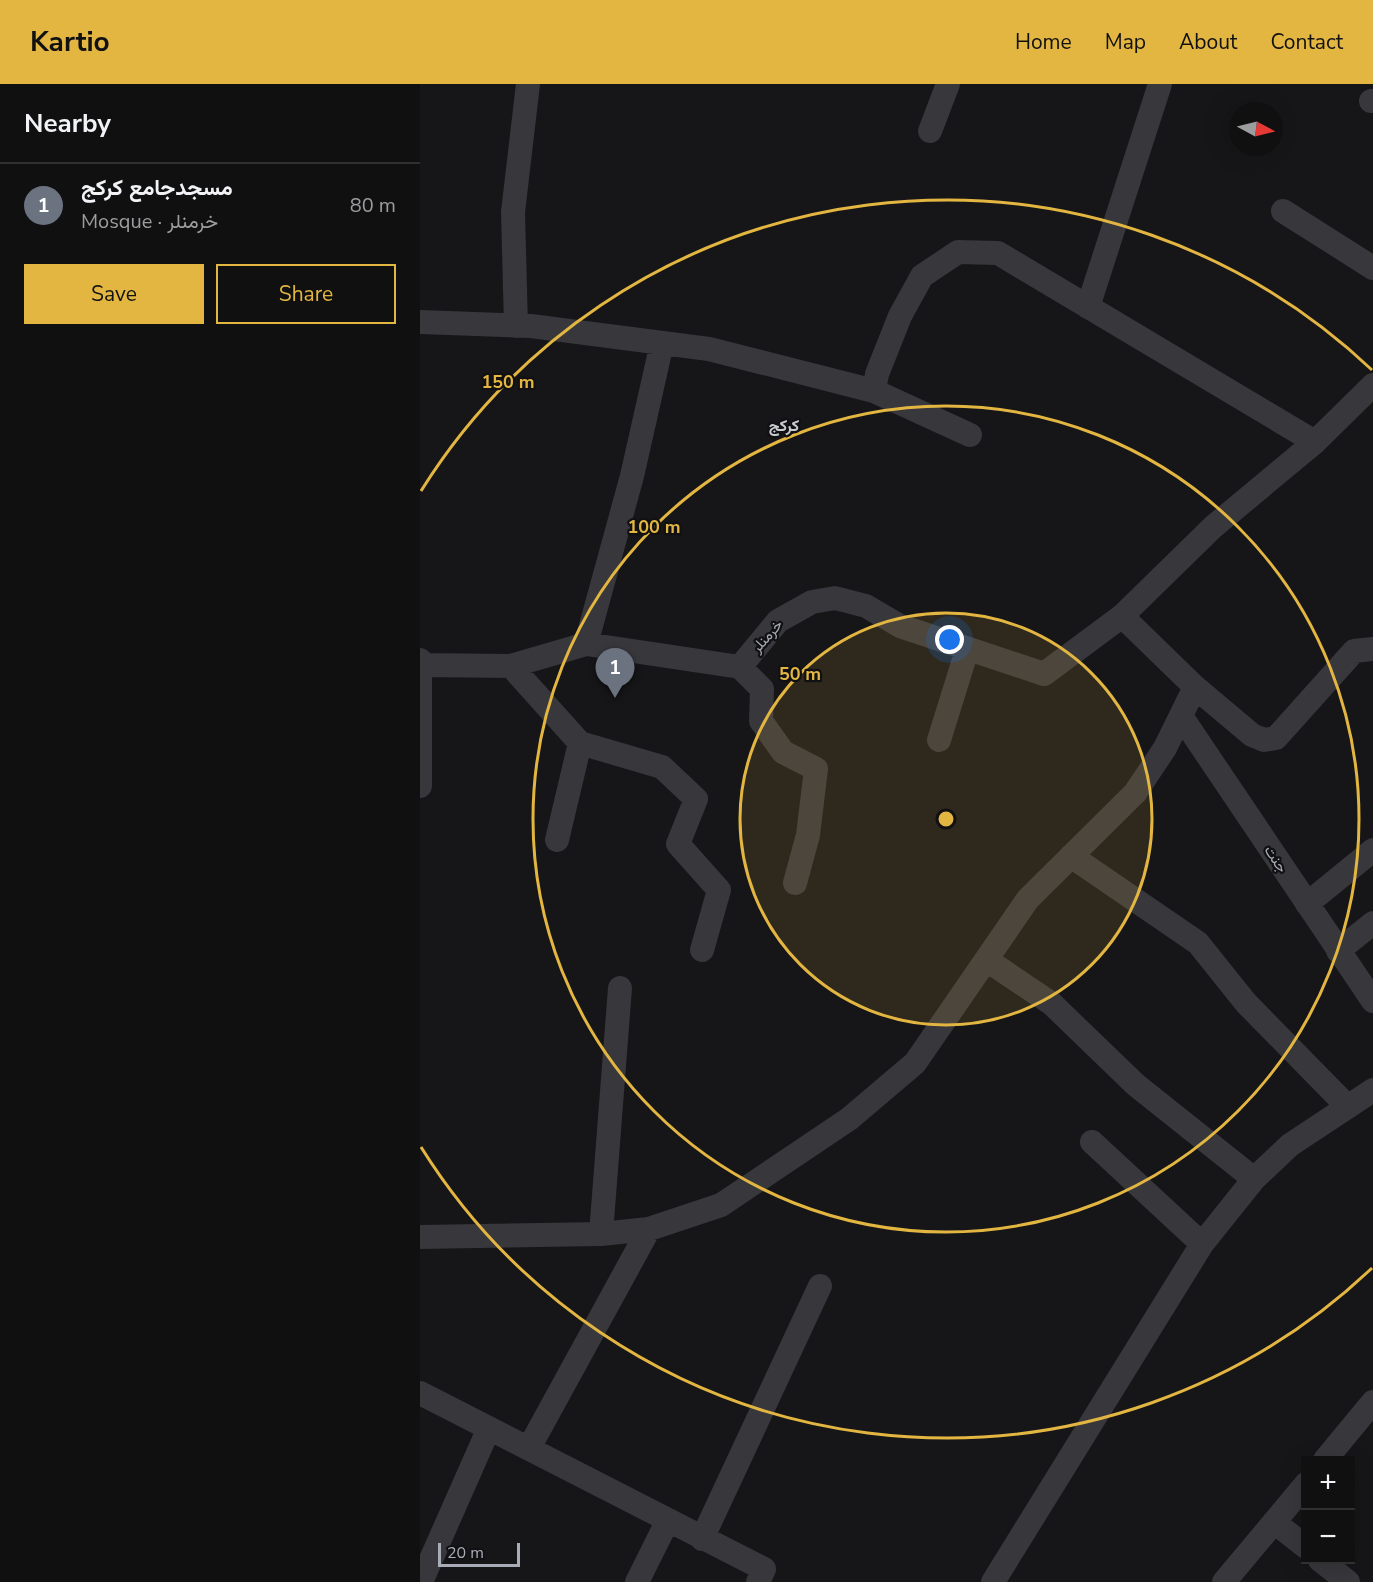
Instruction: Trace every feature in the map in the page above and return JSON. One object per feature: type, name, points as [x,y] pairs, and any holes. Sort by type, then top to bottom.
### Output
[{"type":"street","points":[[516,326],[513,212],[528,84]]},
{"type":"street","points":[[930,131],[948,84]]},
{"type":"street","points":[[1088,307],[1160,84]]},
{"type":"street","points":[[1283,211],[1373,268]]},
{"type":"street","points":[[874,391],[877,374],[900,315],[922,276],[958,252],[998,253],[1315,442]]},
{"type":"street","points":[[420,322],[516,326],[709,349],[874,391],[970,435]]},
{"type":"street","points":[[586,644],[632,476],[662,343]]},
{"type":"street","points":[[1371,391],[1315,442],[1213,527],[1122,616],[1195,687],[1252,735],[1264,740],[1276,738],[1354,651],[1373,649]]},
{"type":"street","name":"خرمنلر","points":[[421,662],[510,666],[586,644],[740,667],[778,621],[812,602],[835,598],[866,606],[900,626],[1044,674],[1122,616]]},
{"type":"street","points":[[939,740],[967,650]]},
{"type":"street","points":[[420,786],[421,662]]},
{"type":"street","points":[[510,666],[580,743],[662,767],[696,799],[678,844],[719,890],[702,951]]},
{"type":"street","points":[[740,667],[762,689],[761,721],[783,752],[816,769],[808,835],[795,883]]},
{"type":"street","points":[[420,1237],[602,1234],[649,1229],[721,1205],[849,1119],[915,1063],[1028,899],[1135,793],[1165,748],[1195,687]]},
{"type":"street","name":"جنت","points":[[1180,716],[1373,1001]]},
{"type":"street","points":[[557,840],[580,743]]},
{"type":"street","points":[[1307,904],[1373,850]]},
{"type":"street","points":[[1071,856],[1198,943],[1246,1004],[1348,1107]]},
{"type":"street","points":[[1338,951],[1373,923]]},
{"type":"street","points":[[987,960],[1052,1004],[1136,1085],[1254,1179]]},
{"type":"street","points":[[602,1234],[620,988]]},
{"type":"street","points":[[993,1582],[1202,1244],[1254,1179],[1290,1145],[1373,1090]]},
{"type":"street","points":[[1092,1142],[1202,1244]]},
{"type":"street","points":[[529,1448],[649,1229]]},
{"type":"street","points":[[702,1539],[820,1287]]},
{"type":"street","points":[[420,1393],[764,1569],[758,1582]]},
{"type":"street","points":[[1329,1456],[1373,1402]]},
{"type":"street","points":[[421,1582],[489,1428]]},
{"type":"street","points":[[1224,1582],[1301,1489]]},
{"type":"street","points":[[637,1582],[668,1520]]},
{"type":"street","points":[[1274,1522],[1301,1544]]},
{"type":"street","points":[[1325,1564],[1348,1582]]},
{"type":"place","name":"مسجدجامع کرکج","points":[[615,698]]},
{"type":"district","name":"کرکج","points":[[784,425]]}]
